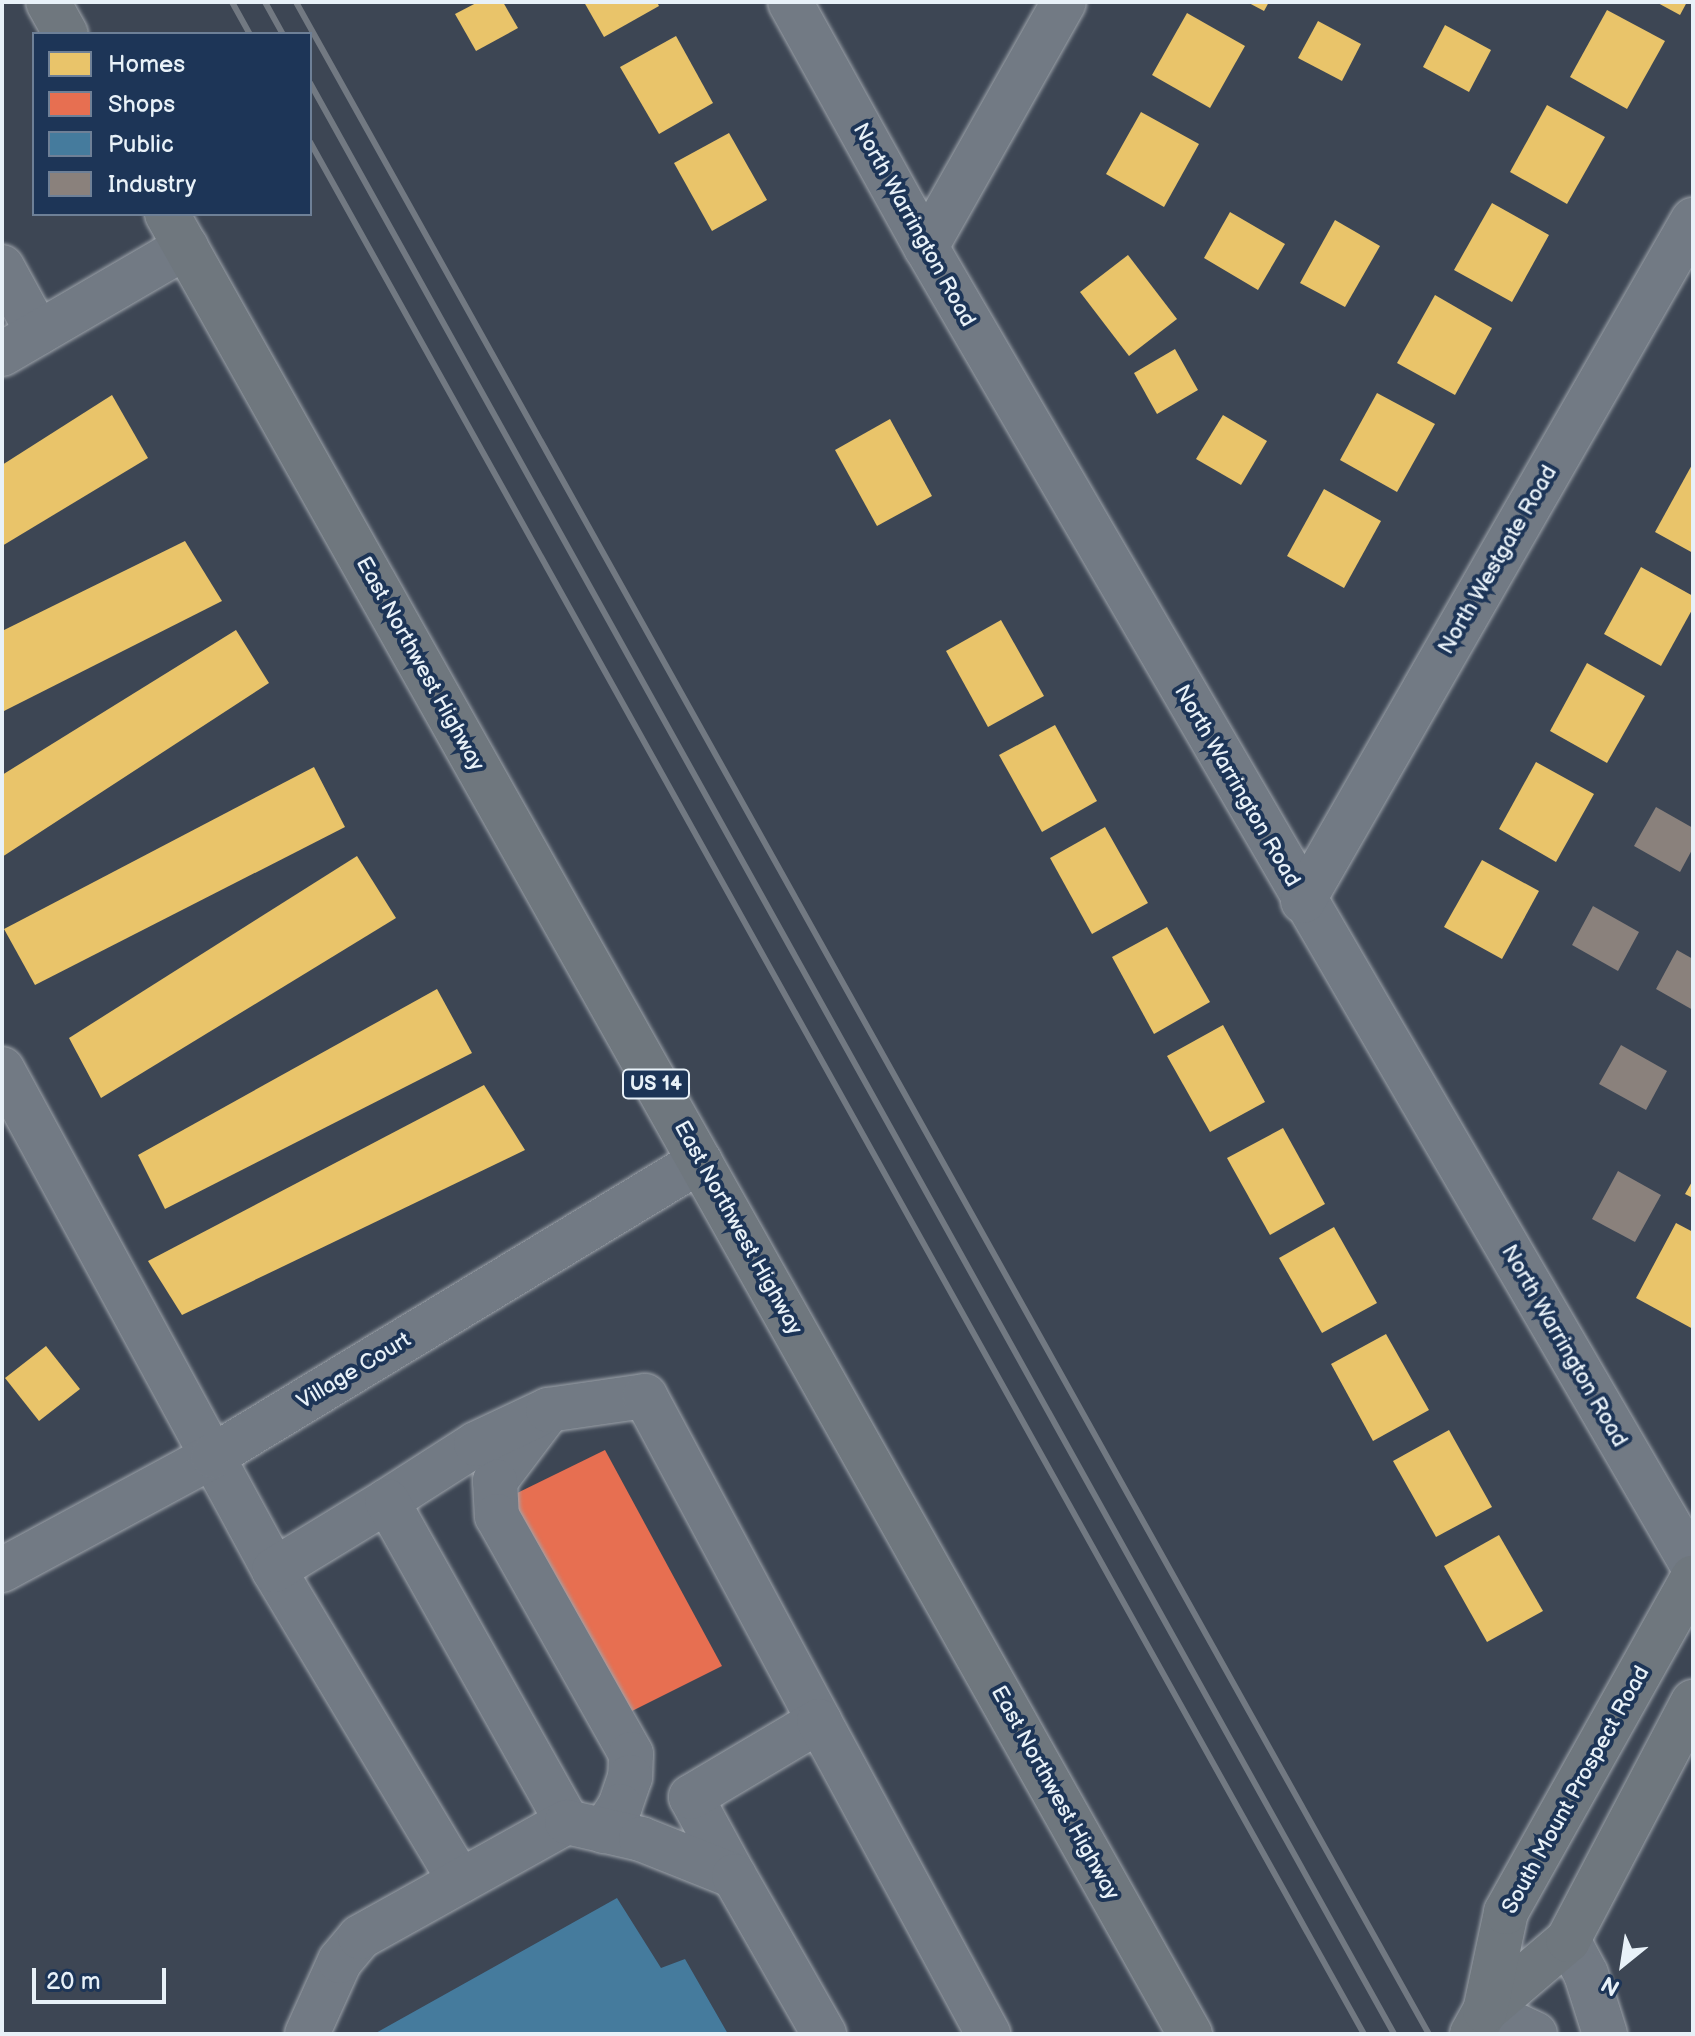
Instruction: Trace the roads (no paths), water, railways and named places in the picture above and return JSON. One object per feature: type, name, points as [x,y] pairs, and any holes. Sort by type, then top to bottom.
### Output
[{"type":"main road","points":[[48,2],[65,32]]},
{"type":"main road","name":"East Northwest Highway","points":[[177,231],[1190,2034]]},
{"type":"main road","name":"South Mount Prospect Road","points":[[1479,2023],[1506,1912],[1693,1578]]},
{"type":"main road","points":[[1479,2023],[1568,1940],[1693,1702]]},
{"type":"street","name":"North Warrington Road","points":[[790,2],[926,247],[1303,901],[1693,1566]]},
{"type":"street","points":[[926,247],[1064,2]]},
{"type":"street","name":"North Westgate Road","points":[[1303,901],[1693,220]]},
{"type":"street","points":[[2,267],[20,343],[177,231]]},
{"type":"street","points":[[2,1069],[274,1570],[460,1881]]},
{"type":"street","name":"Village Court","points":[[2,1570],[213,1456],[700,1161]]},
{"type":"street","points":[[274,1570],[476,1444],[548,1410],[645,1396],[988,2034]]},
{"type":"street","points":[[307,2034],[340,1961],[360,1937],[460,1881],[585,1827],[620,1806],[630,1777],[631,1754],[497,1516],[495,1481],[548,1410]]},
{"type":"street","points":[[387,1501],[585,1827],[641,1839],[734,1876]]},
{"type":"street","points":[[819,1721],[691,1797],[824,2034]]},
{"type":"street","points":[[1568,1940],[1586,1974],[1605,2034]]},
{"type":"street","points":[[1479,2023],[1535,2034]]},
{"type":"railway","points":[[232,2],[249,32]]},
{"type":"railway","points":[[265,2],[282,32]]},
{"type":"railway","points":[[296,2],[1429,2034]]},
{"type":"railway","points":[[312,87],[1394,2034]]},
{"type":"railway","points":[[312,146],[1364,2034]]}]
